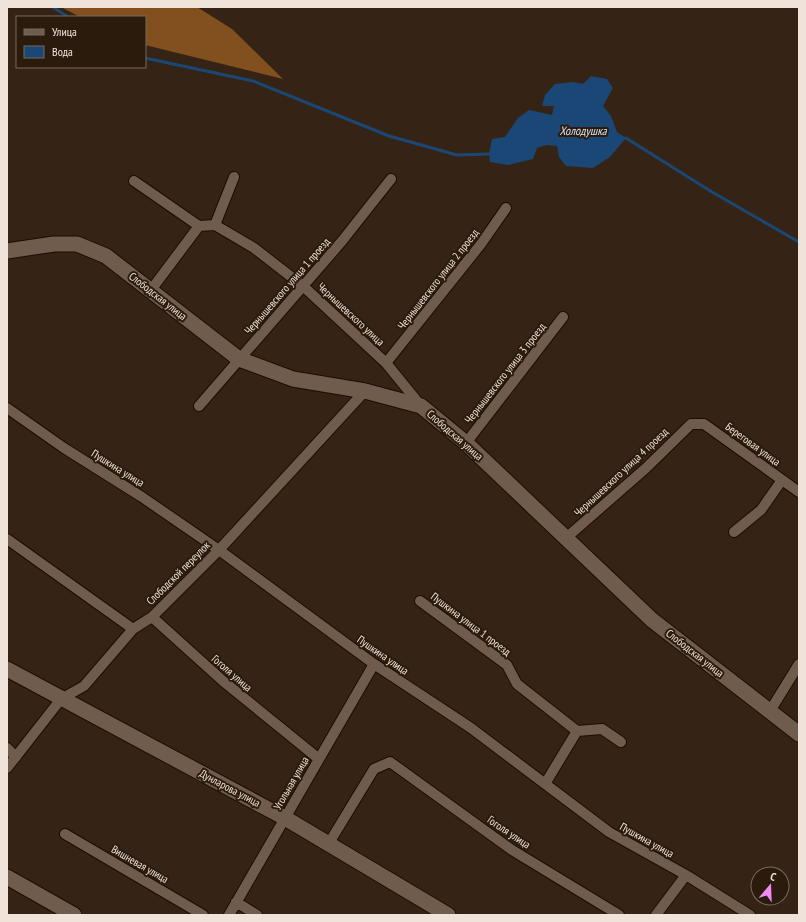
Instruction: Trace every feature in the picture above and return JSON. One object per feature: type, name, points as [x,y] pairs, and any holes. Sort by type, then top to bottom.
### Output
[{"type":"street","points":[[134,181],[199,226],[215,225],[234,177]]},
{"type":"street","name":"Чернышевского улица 1 проезд","points":[[199,406],[342,241],[390,179]]},
{"type":"street","name":"Чернышевского улица 2 проезд","points":[[386,363],[481,244],[506,208]]},
{"type":"street","name":"Чернышевского улица","points":[[215,225],[254,248],[303,286],[386,363],[421,406]]},
{"type":"street","points":[[151,290],[199,226]]},
{"type":"street","name":"Слободская улица","points":[[7,252],[54,244],[77,244],[106,256],[239,359],[293,379],[365,391],[421,406],[466,444],[652,620],[799,734]]},
{"type":"street","name":"Чернышевского улица 3 проезд","points":[[466,444],[564,317]]},
{"type":"street","name":"Слободской переулок","points":[[7,768],[60,699],[84,686],[133,629],[152,616],[219,550],[365,391]]},
{"type":"street","name":"Пушкина улица","points":[[7,408],[64,448],[142,497],[219,550],[374,664],[471,728],[608,832],[686,875],[750,915]]},
{"type":"street","name":"Береговая улица","points":[[691,424],[704,424],[799,492]]},
{"type":"street","name":"Чернышевского улица 4 проезд","points":[[566,538],[640,473],[691,424]]},
{"type":"street","points":[[734,532],[761,510],[782,480]]},
{"type":"street","points":[[7,539],[133,629]]},
{"type":"street","name":"Пушкина улица 1 проезд","points":[[420,601],[507,665],[516,684],[577,731]]},
{"type":"street","name":"Гоголя улица","points":[[152,616],[223,681],[319,759]]},
{"type":"street","name":"Угольная улица","points":[[228,915],[374,664]]},
{"type":"street","points":[[770,711],[799,664]]},
{"type":"street","name":"Дунларова улица","points":[[7,669],[60,699],[285,818],[448,915]]},
{"type":"street","points":[[545,784],[577,731],[602,729],[621,742]]},
{"type":"street","points":[[7,748],[16,757]]},
{"type":"street","name":"Гоголя улица","points":[[329,843],[374,769],[390,762],[512,850],[619,915]]},
{"type":"street","name":"Вишневая улица","points":[[65,834],[203,915]]},
{"type":"street","points":[[656,915],[686,875]]},
{"type":"street","points":[[7,877],[74,915]]},
{"type":"street","points":[[236,902],[257,915]]},
{"type":"shaded area","points":[[61,7],[197,7],[232,29],[283,79],[146,45],[146,16],[78,16]]},
{"type":"water","name":"Холодушка","points":[[591,76],[607,79],[613,88],[603,106],[611,116],[617,132],[626,138],[610,157],[593,168],[566,166],[559,157],[557,146],[546,145],[537,148],[533,159],[508,165],[490,162],[489,154],[492,139],[505,137],[518,118],[529,110],[552,115],[554,106],[542,106],[545,95],[555,84],[573,82],[583,84]]},
{"type":"waterway","points":[[53,7],[66,16]]},
{"type":"waterway","points":[[146,58],[253,81],[389,136],[457,155],[489,154]]},
{"type":"waterway","points":[[626,138],[712,192],[799,242]]}]
